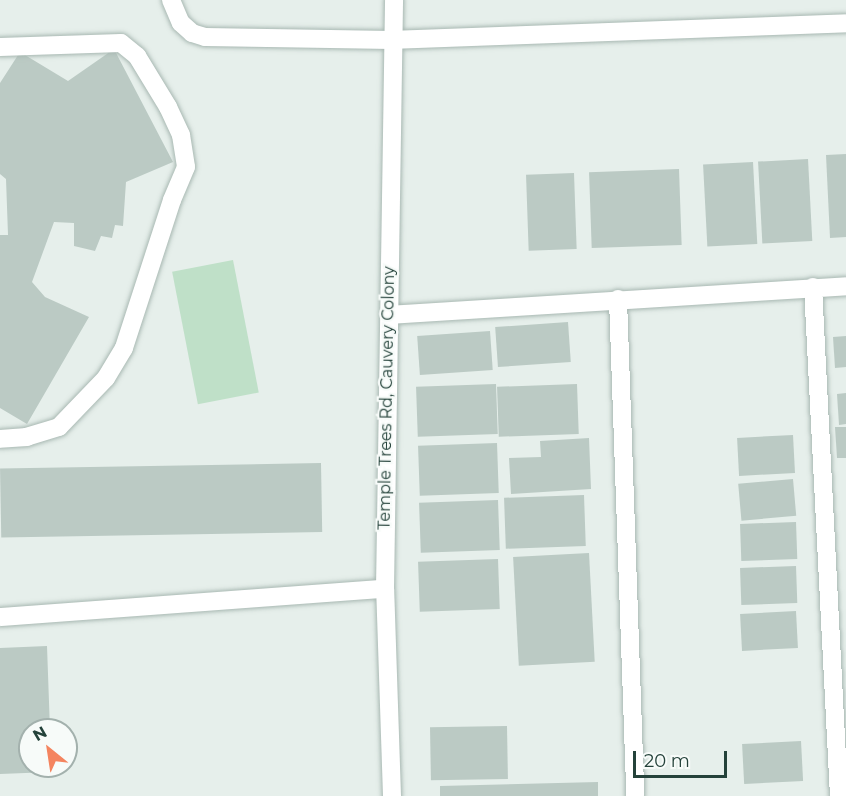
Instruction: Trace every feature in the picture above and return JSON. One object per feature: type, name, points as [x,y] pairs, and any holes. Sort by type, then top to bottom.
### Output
[{"type":"street","points":[[171,0],[181,23],[192,33],[205,37],[392,40],[846,23]]},
{"type":"street","name":"Temple Trees Rd, Cauvery Colony","points":[[392,796],[385,589],[394,0]]},
{"type":"street","points":[[0,47],[121,44],[137,56],[168,107],[181,135],[186,168],[172,200],[124,348],[106,378],[59,427],[27,437],[0,439]]},
{"type":"street","points":[[389,315],[846,286]]},
{"type":"street","points":[[813,287],[839,796]]},
{"type":"street","points":[[618,299],[635,796]]},
{"type":"street","points":[[0,617],[385,589]]},
{"type":"green space","points":[[233,260],[259,393],[198,404],[172,272]]},
{"type":"building","points":[[114,49],[173,162],[126,182],[123,226],[115,225],[112,238],[101,236],[95,251],[74,246],[74,223],[54,222],[32,282],[45,297],[89,317],[27,424],[0,408],[0,235],[8,235],[6,179],[0,174],[0,83],[20,52],[68,81]]},
{"type":"building","points":[[846,154],[846,237],[830,238],[826,155]]},
{"type":"building","points":[[808,159],[812,241],[762,244],[758,162]]},
{"type":"building","points":[[753,162],[757,244],[707,247],[703,165]]},
{"type":"building","points":[[679,169],[682,245],[592,248],[589,172]]},
{"type":"building","points":[[574,173],[577,249],[529,251],[526,175]]},
{"type":"building","points":[[568,322],[571,362],[498,367],[495,327]]},
{"type":"building","points":[[490,331],[493,370],[420,375],[417,336]]},
{"type":"building","points":[[846,336],[846,367],[835,368],[833,337]]},
{"type":"building","points":[[496,384],[498,434],[418,437],[416,387]]},
{"type":"building","points":[[577,384],[579,434],[499,437],[497,387]]},
{"type":"building","points":[[846,393],[846,424],[839,425],[837,394]]},
{"type":"building","points":[[835,427],[846,427],[846,458],[837,458]]},
{"type":"building","points":[[793,435],[795,473],[739,476],[737,438]]},
{"type":"building","points":[[589,438],[591,489],[511,494],[509,458],[541,457],[540,441]]},
{"type":"building","points":[[497,443],[499,493],[420,496],[418,446]]},
{"type":"building","points":[[321,463],[322,532],[1,538],[0,469]]},
{"type":"building","points":[[793,479],[796,516],[741,521],[738,484]]},
{"type":"building","points":[[584,495],[586,546],[506,549],[504,498]]},
{"type":"building","points":[[498,500],[500,550],[421,553],[419,503]]},
{"type":"building","points":[[796,522],[797,559],[741,561],[740,524]]},
{"type":"building","points":[[589,553],[595,662],[519,666],[513,557]]},
{"type":"building","points":[[498,559],[500,609],[420,612],[418,562]]},
{"type":"building","points":[[796,566],[797,603],[741,605],[740,568]]},
{"type":"building","points":[[796,611],[798,648],[742,651],[740,614]]},
{"type":"building","points":[[47,646],[50,718],[18,718],[18,773],[0,774],[0,648]]},
{"type":"building","points":[[507,726],[508,779],[431,780],[430,727]]},
{"type":"building","points":[[801,741],[803,781],[744,784],[742,744]]},
{"type":"building","points":[[598,782],[598,796],[440,796],[440,786]]}]
